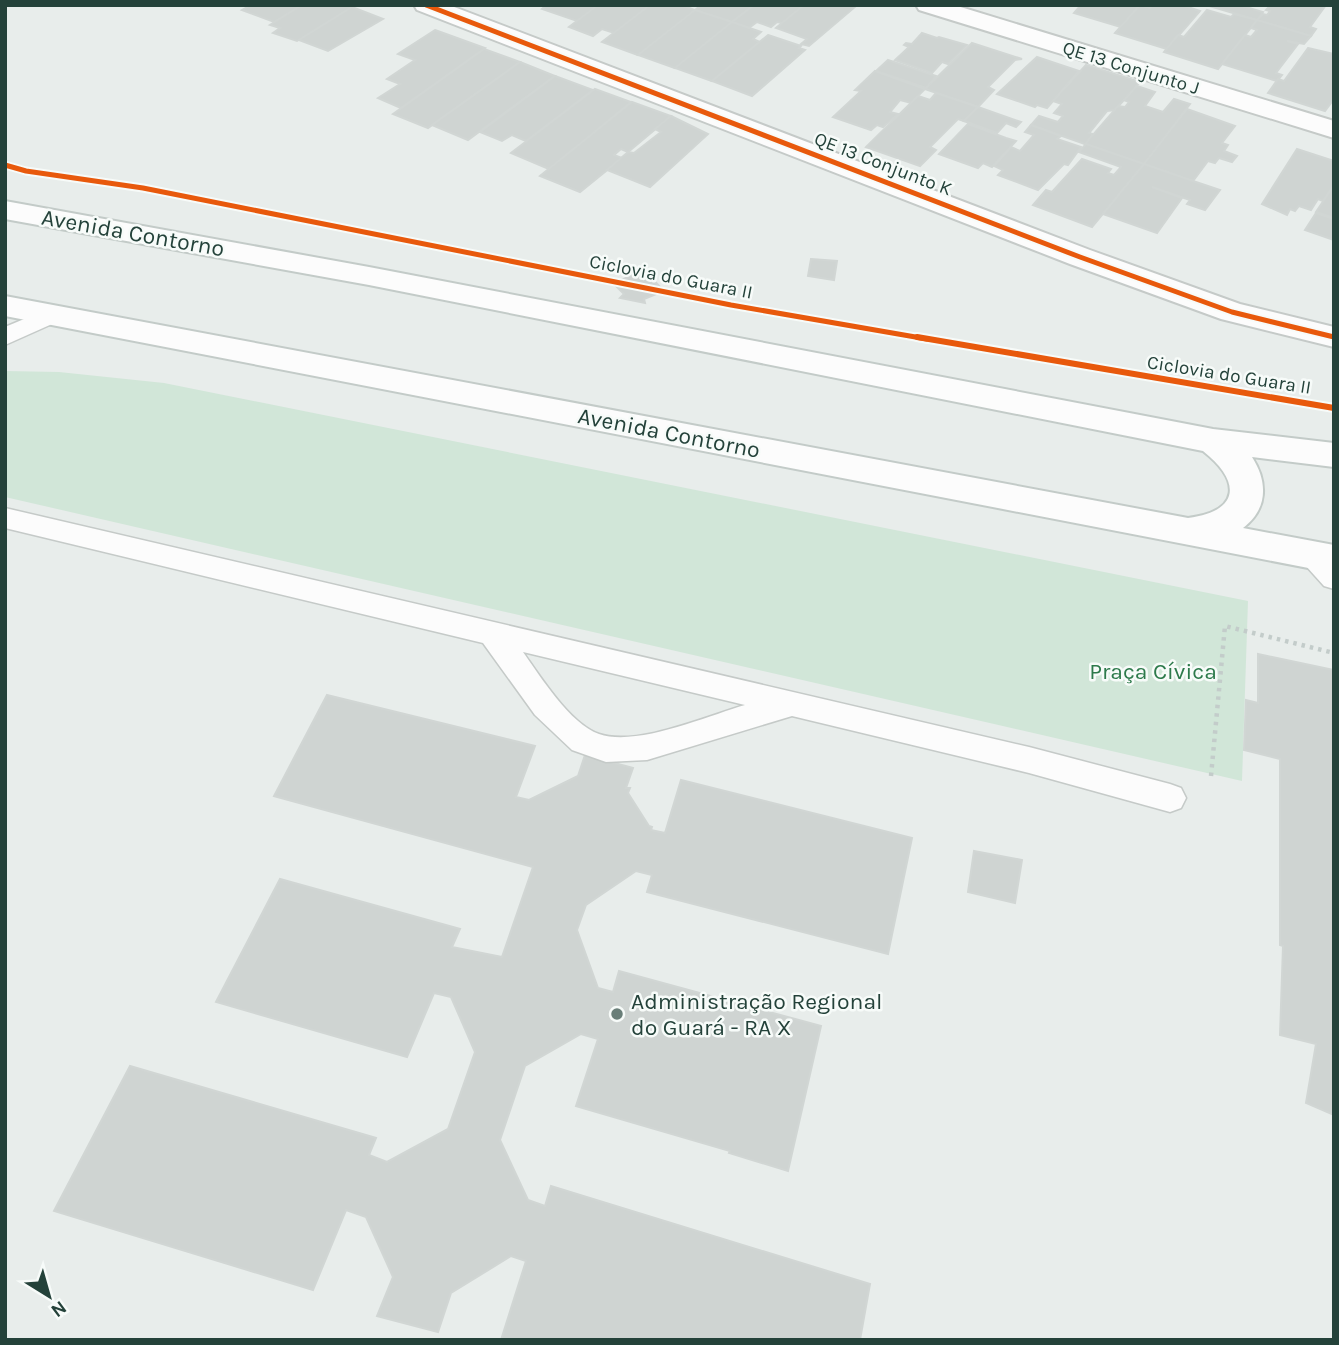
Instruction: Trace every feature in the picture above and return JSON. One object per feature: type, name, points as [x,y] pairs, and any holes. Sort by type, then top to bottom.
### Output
[{"type":"main road","name":"QE 13 Conjunto K","points":[[426,5],[1080,257],[1232,312],[1334,337]]},
{"type":"main road","name":"QE 13 Conjunto J","points":[[929,5],[1334,130]]},
{"type":"main road","name":"Avenida Contorno","points":[[5,210],[369,276],[1213,441],[1334,455]]},
{"type":"main road","name":"Avenida Contorno","points":[[5,306],[1187,531],[1326,564]]},
{"type":"main road","points":[[1187,531],[1215,528],[1236,516],[1247,499],[1247,478],[1234,458],[1213,441]]},
{"type":"lane","points":[[5,337],[53,315]]},
{"type":"lane","points":[[5,518],[1093,776],[1170,798]]},
{"type":"lane","points":[[492,632],[566,729],[585,743],[627,751],[792,704]]},
{"type":"path","points":[[1210,783],[1225,626],[1334,653]]},
{"type":"green space","name":"Praça Cívica","points":[[5,371],[59,372],[164,383],[1248,601],[1242,781],[5,497]]},
{"type":"building","points":[[251,5],[302,5],[274,22],[242,10]]},
{"type":"building","points":[[302,5],[355,5],[297,41],[273,33],[280,28],[270,25]]},
{"type":"building","points":[[547,5],[598,5],[577,21],[542,9]]},
{"type":"building","points":[[598,5],[650,5],[614,33],[602,29],[593,36],[569,27]]},
{"type":"building","points":[[650,5],[681,5],[695,10],[638,55],[602,42]]},
{"type":"building","points":[[701,5],[754,5],[732,22],[695,10]]},
{"type":"building","points":[[754,5],[804,5],[782,23],[777,22],[771,27],[757,22],[749,28],[732,22]]},
{"type":"building","points":[[804,5],[856,6],[809,46],[801,44],[807,39],[776,28]]},
{"type":"building","points":[[1081,5],[1140,5],[1121,27],[1074,13]]},
{"type":"building","points":[[1140,5],[1150,8],[1152,5],[1182,5],[1200,11],[1167,49],[1115,33]]},
{"type":"building","points":[[1206,5],[1239,5],[1263,12],[1257,20]]},
{"type":"building","points":[[1274,5],[1326,5],[1310,27],[1316,29],[1311,36],[1257,20],[1263,14],[1267,15],[1270,11],[1266,10]]},
{"type":"building","points":[[352,7],[383,19],[328,51],[299,40]]},
{"type":"building","points":[[695,10],[732,22],[675,68],[638,55]]},
{"type":"building","points":[[1207,10],[1231,17],[1234,14],[1257,20],[1218,69],[1164,52],[1178,35],[1184,37]]},
{"type":"building","points":[[1257,20],[1311,36],[1304,44],[1287,41],[1298,44],[1276,73],[1282,75],[1277,81],[1222,64],[1245,35],[1251,37],[1257,30],[1251,28]]},
{"type":"building","points":[[732,22],[761,32],[753,39],[760,42],[712,81],[675,68]]},
{"type":"building","points":[[435,30],[485,48],[401,108],[378,98],[400,84],[387,79],[415,60],[398,54]]},
{"type":"building","points":[[922,33],[967,45],[948,64],[942,62],[932,73],[895,60],[909,47],[904,45],[906,43],[912,44]]},
{"type":"building","points":[[768,35],[801,46],[799,48],[805,50],[752,96],[712,81]]},
{"type":"building","points":[[972,43],[1022,59],[1015,60],[988,87],[994,90],[978,107],[925,89]]},
{"type":"building","points":[[1308,48],[1334,54],[1334,99],[1325,111],[1268,93],[1278,79],[1284,81]]},
{"type":"building","points":[[484,49],[520,62],[428,128],[393,114]]},
{"type":"building","points":[[1037,57],[1079,71],[1047,108],[1037,105],[1035,107],[997,94]]},
{"type":"building","points":[[888,60],[936,76],[926,88],[876,71]]},
{"type":"building","points":[[520,62],[555,76],[468,140],[432,125]]},
{"type":"building","points":[[1086,65],[1140,82],[1115,110],[1107,111],[1089,133],[1093,134],[1085,144],[1031,125],[1039,116],[1058,122],[1063,116],[1054,113],[1062,104],[1053,101]]},
{"type":"building","points":[[875,71],[925,89],[911,103],[900,100],[890,112],[898,114],[883,127],[877,125],[871,130],[833,117],[861,91],[855,90]]},
{"type":"building","points":[[555,76],[593,90],[526,141],[512,135],[502,141],[480,132]]},
{"type":"building","points":[[1137,86],[1155,92],[1145,106],[1163,112],[1174,99],[1190,104],[1144,164],[1085,144],[1118,106],[1125,107],[1129,102],[1124,100]]},
{"type":"building","points":[[595,89],[631,102],[549,169],[511,153]]},
{"type":"building","points":[[936,93],[978,107],[964,121],[958,119],[930,147],[936,150],[920,166],[866,147],[918,96],[930,100]]},
{"type":"building","points":[[632,102],[671,116],[628,152],[621,149],[614,155],[622,158],[580,192],[540,176]]},
{"type":"building","points":[[978,107],[1021,122],[1016,127],[1006,123],[997,133],[964,121]]},
{"type":"building","points":[[1187,109],[1235,126],[1222,143],[1228,145],[1224,151],[1237,156],[1232,162],[1219,158],[1215,163],[1208,161],[1193,181],[1144,164]]},
{"type":"building","points":[[671,116],[708,134],[650,187],[607,170],[628,152],[634,153],[661,132],[655,129]]},
{"type":"building","points":[[968,124],[1016,141],[992,167],[983,163],[978,168],[939,154]]},
{"type":"building","points":[[1031,125],[1061,136],[1057,139],[1081,147],[1068,165],[1064,164],[1038,190],[998,175],[1003,170],[994,166],[1011,147],[1020,151],[1034,135],[1025,132]]},
{"type":"building","points":[[1086,144],[1144,164],[1092,227],[1033,205],[1046,190],[1052,192],[1082,159],[1111,169],[1108,173],[1114,175],[1121,167],[1079,152]]},
{"type":"building","points":[[1297,149],[1334,161],[1334,185],[1323,201],[1318,199],[1311,210],[1299,206],[1295,211],[1290,209],[1287,215],[1262,204]]},
{"type":"building","points":[[1144,164],[1220,190],[1205,210],[1187,204],[1190,200],[1152,187],[1182,198],[1157,233],[1103,214]]},
{"type":"building","points":[[1334,185],[1334,218],[1316,212]]},
{"type":"building","points":[[1316,213],[1334,219],[1334,240],[1305,230]]},
{"type":"building","points":[[811,259],[837,261],[834,280],[808,276]]},
{"type":"building","points":[[637,272],[648,274],[662,289],[644,299],[645,303],[620,298],[624,294],[614,284]]},
{"type":"building","points":[[1258,654],[1334,670],[1334,1115],[1306,1103],[1316,1044],[1280,1035],[1283,946],[1280,945],[1280,759],[1244,750],[1246,700],[1258,703]]},
{"type":"building","name":"Administração Regional do Guará - RA X","points":[[327,695],[535,746],[516,797],[529,800],[578,776],[585,755],[633,768],[626,788],[630,788],[628,793],[652,827],[651,830],[665,833],[681,780],[912,838],[888,954],[647,892],[652,875],[636,871],[586,905],[577,930],[598,988],[613,992],[619,971],[821,1026],[788,1171],[729,1153],[730,1151],[576,1106],[598,1039],[581,1034],[525,1066],[500,1140],[528,1200],[545,1206],[551,1186],[870,1284],[860,1340],[501,1340],[526,1261],[511,1256],[451,1293],[438,1332],[377,1316],[393,1277],[366,1217],[346,1210],[313,1290],[54,1211],[130,1066],[376,1138],[369,1155],[387,1162],[448,1129],[475,1052],[451,997],[434,993],[407,1057],[216,1002],[280,879],[460,929],[452,947],[502,957],[533,867],[274,796]]},
{"type":"building","points":[[974,851],[1022,860],[1015,903],[968,892]]},
{"type":"cycle path","points":[[426,5],[1080,257],[1232,312],[1334,337]]},
{"type":"cycle path","name":"Ciclovia do Guara II","points":[[5,165],[26,171],[143,188],[731,305],[1334,408]]},
{"type":"place","name":"Administração Regional do Guará - RA X","points":[[617,1014]]}]
